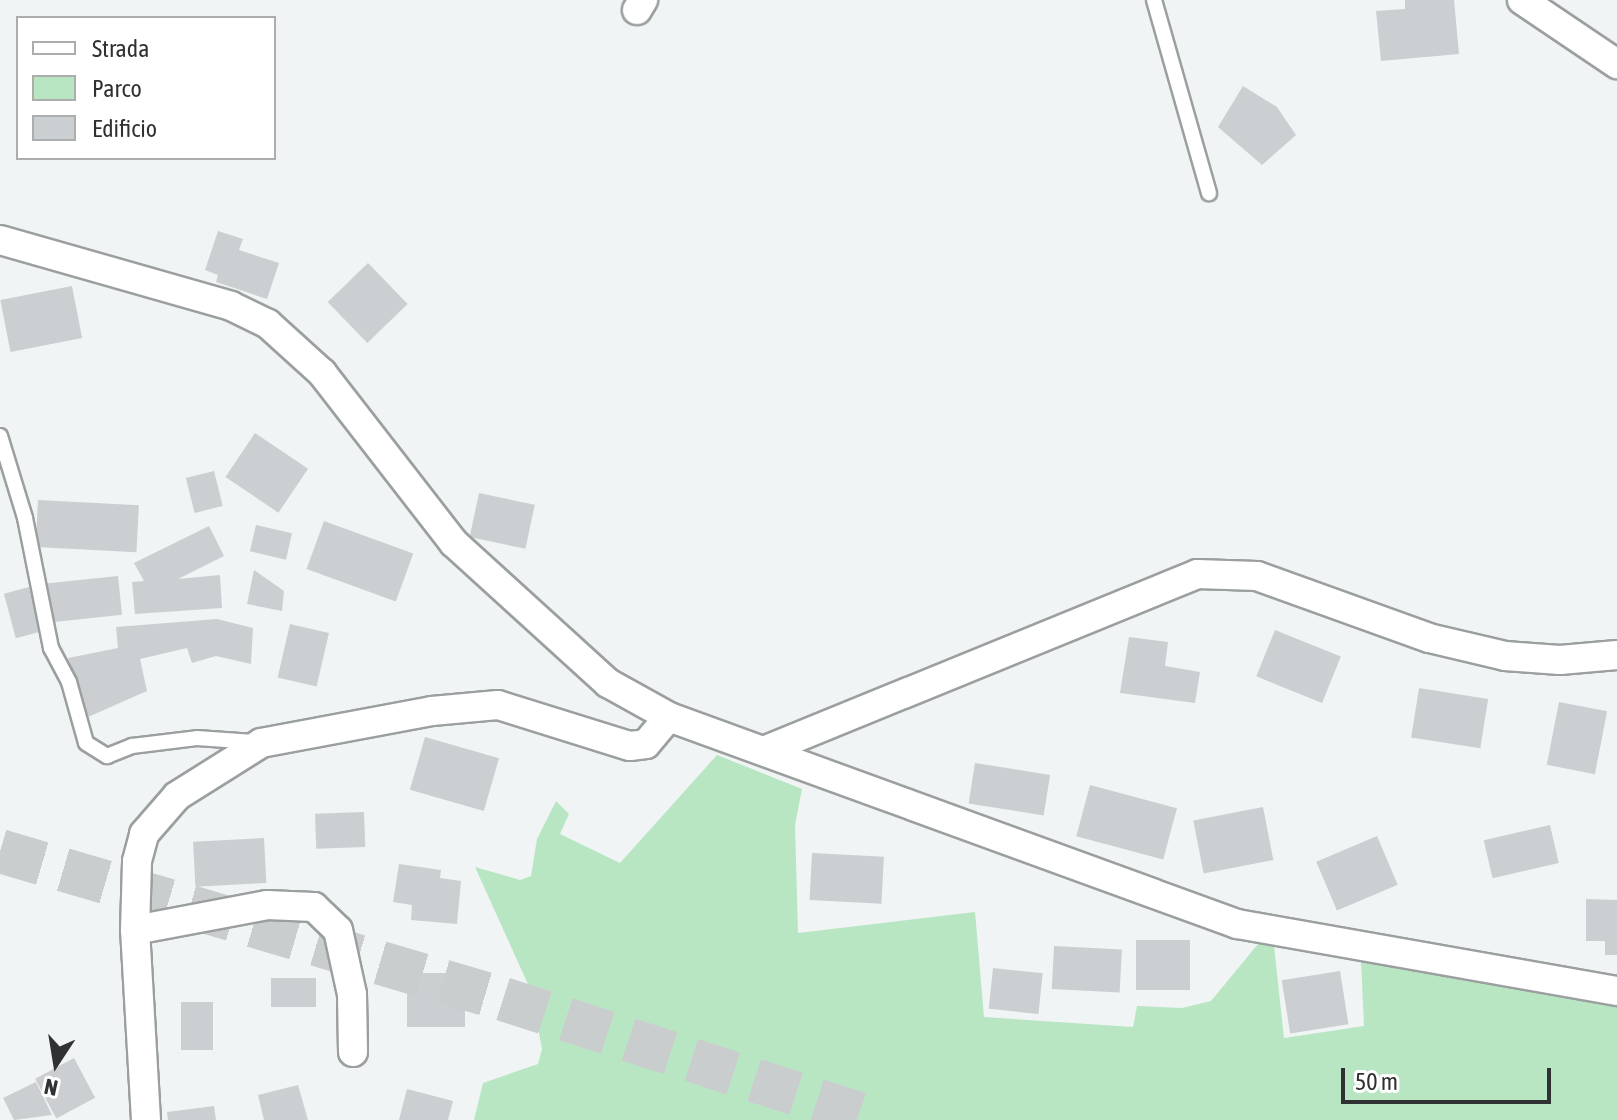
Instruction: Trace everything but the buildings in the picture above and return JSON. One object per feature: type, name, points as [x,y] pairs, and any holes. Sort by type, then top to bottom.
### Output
[{"type":"street","points":[[1522,0],[1617,64]]},
{"type":"street","points":[[0,240],[231,306],[268,324],[322,373],[454,543],[608,683],[669,717],[1237,924],[1617,991]]},
{"type":"street","points":[[766,750],[1197,574],[1257,576],[1429,638],[1505,656],[1560,660],[1617,655]]},
{"type":"street","points":[[146,1120],[135,930],[137,861],[144,834],[156,815],[261,743],[432,711],[498,705],[630,746],[646,744],[669,717]]},
{"type":"street","points":[[135,930],[267,905],[314,907],[338,930],[352,994],[353,1052]]},
{"type":"lane","points":[[1154,0],[1209,193]]},
{"type":"lane","points":[[0,436],[25,518],[51,648],[69,682],[86,743],[107,756],[132,746],[197,738],[261,743]]},
{"type":"green space","points":[[717,755],[802,789],[795,825],[798,933],[975,912],[984,1017],[1133,1027],[1137,1006],[1182,1008],[1211,1001],[1258,944],[1274,946],[1284,1038],[1364,1026],[1361,961],[1617,1005],[1617,1120],[474,1120],[483,1083],[538,1064],[542,1049],[531,991],[475,867],[520,880],[531,876],[537,839],[556,801],[569,814],[560,834],[620,863]]},
{"type":"tunnel","points":[[0,851],[503,999],[878,1120]]}]
